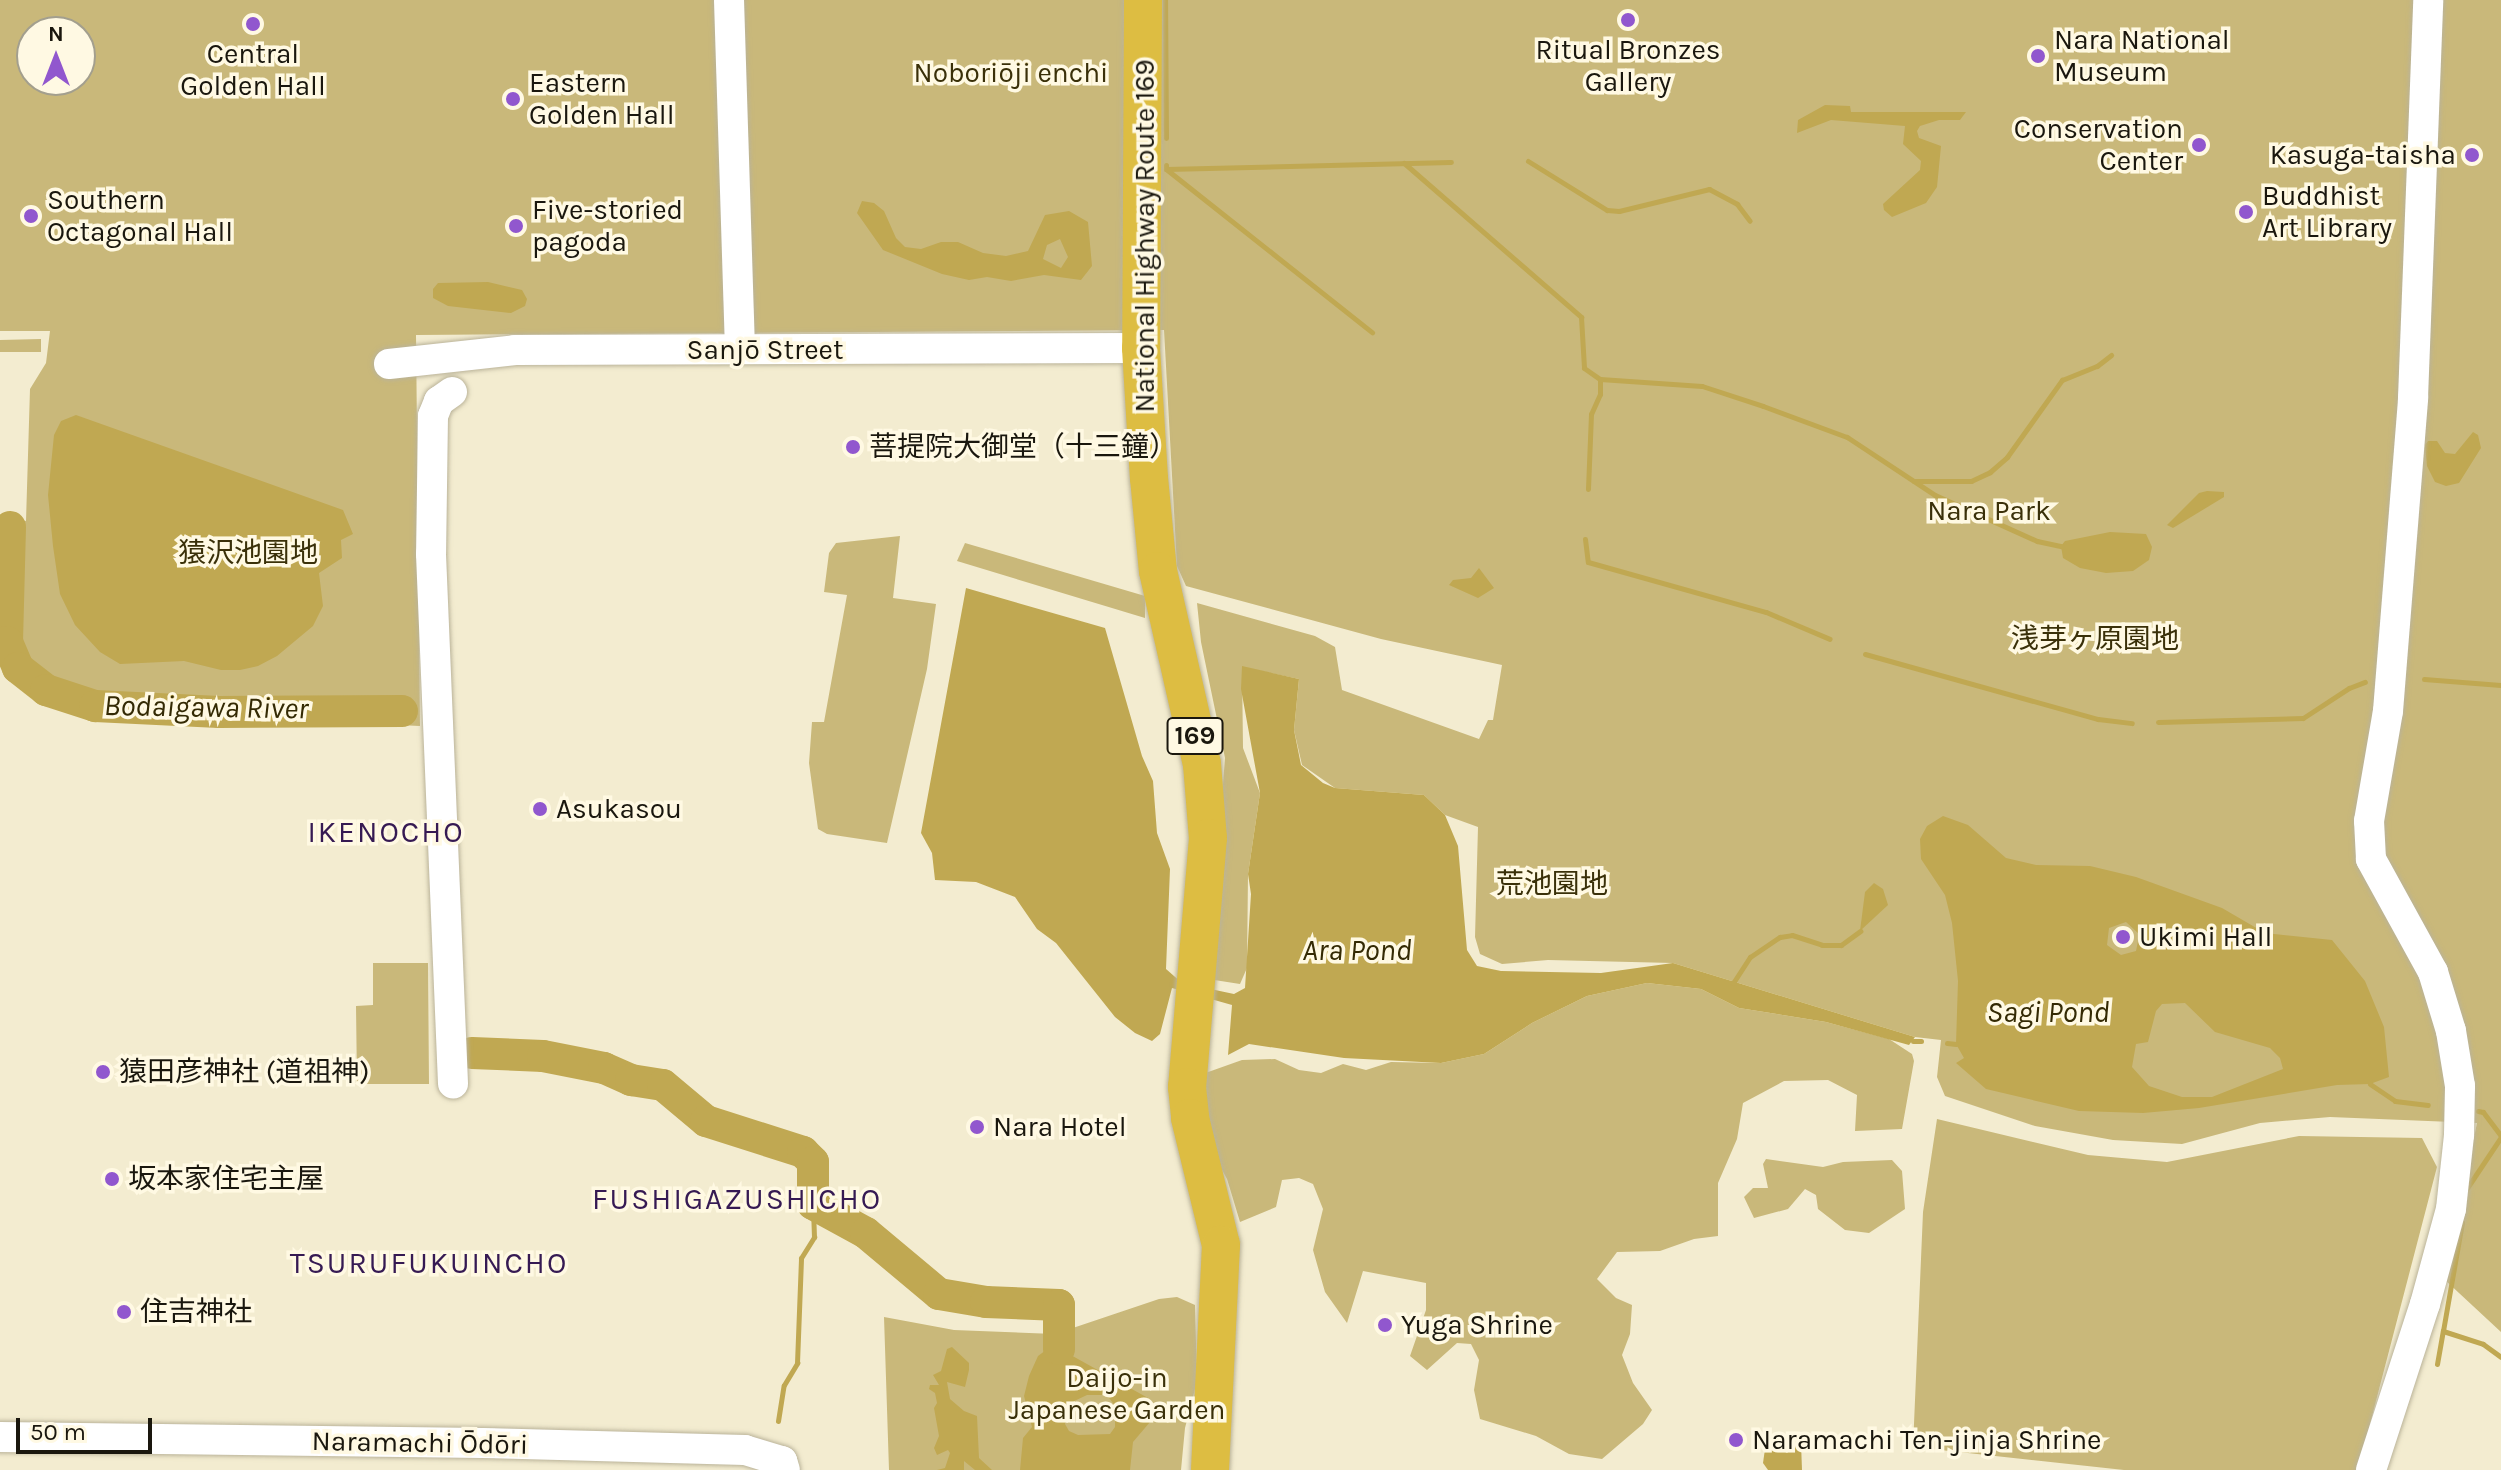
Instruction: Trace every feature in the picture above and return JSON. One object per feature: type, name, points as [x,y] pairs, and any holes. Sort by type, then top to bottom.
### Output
[{"type":"highway","name":"National Highway Route 169","points":[[1143,0],[1141,348],[1158,571],[1202,764],[1208,838],[1187,1087],[1190,1118],[1221,1245],[1210,1470]]},
{"type":"street","points":[[729,0],[740,349]]},
{"type":"street","points":[[2371,1470],[2444,1237],[2451,1209],[2459,1135],[2460,1086],[2451,1031],[2433,972],[2371,859],[2369,821],[2388,711],[2410,430],[2428,0]]},
{"type":"street","name":"Sanjō Street","points":[[389,364],[515,350],[1141,348]]},
{"type":"street","points":[[452,392],[439,401],[433,416],[432,530],[453,1084]]},
{"type":"street","name":"Naramachi Ōdōri","points":[[0,1437],[482,1443],[745,1450],[782,1461],[785,1470]]},
{"type":"green space","name":"Nara Park","points":[[0,0],[2501,0],[2501,1332],[2445,1280],[2477,1123],[2330,1117],[2260,1123],[2182,1144],[2113,1140],[2035,1126],[1945,1096],[1937,1077],[1941,1040],[1915,1037],[1673,963],[1548,960],[1502,964],[1480,954],[1475,937],[1478,827],[1445,815],[1424,795],[1335,788],[1302,765],[1294,730],[1299,679],[1242,667],[1243,748],[1260,793],[1248,874],[1247,968],[1240,984],[1208,979],[1225,758],[1201,642],[1197,603],[1315,636],[1335,647],[1342,690],[1479,739],[1488,720],[1493,720],[1502,665],[1381,639],[1186,586],[1177,566],[1164,330],[416,335],[420,726],[87,711],[40,691],[24,678],[6,653],[3,640],[5,518],[26,521],[30,389],[46,363],[50,331],[0,331]]},
{"type":"green space","points":[[41,339],[41,352],[0,352],[0,340]]},
{"type":"green space","points":[[900,536],[893,598],[936,604],[927,669],[887,843],[827,834],[818,829],[809,763],[812,722],[824,722],[847,595],[824,592],[829,553],[836,543]]},
{"type":"green space","points":[[965,543],[1145,596],[1145,618],[957,561]]},
{"type":"green space","points":[[373,963],[428,963],[429,1084],[357,1084],[356,1006],[373,1005]]},
{"type":"green space","points":[[1647,983],[1701,989],[1739,1008],[1826,1022],[1889,1039],[1912,1054],[1914,1061],[1902,1129],[1855,1131],[1857,1095],[1828,1080],[1784,1081],[1743,1103],[1737,1139],[1718,1183],[1718,1236],[1694,1239],[1660,1251],[1617,1252],[1597,1279],[1616,1298],[1632,1305],[1630,1334],[1622,1355],[1633,1383],[1652,1410],[1643,1424],[1602,1459],[1569,1454],[1536,1436],[1480,1419],[1474,1390],[1479,1360],[1471,1344],[1457,1343],[1427,1370],[1410,1356],[1426,1310],[1426,1283],[1363,1271],[1347,1323],[1325,1292],[1313,1250],[1323,1209],[1313,1184],[1299,1178],[1282,1180],[1276,1207],[1240,1222],[1227,1179],[1201,1131],[1197,1076],[1242,1060],[1275,1059],[1299,1070],[1321,1073],[1343,1064],[1366,1070],[1391,1062],[1441,1063],[1484,1054],[1532,1023],[1587,996]]},
{"type":"green space","points":[[1937,1119],[2088,1155],[2167,1162],[2299,1136],[2422,1138],[2437,1167],[2358,1470],[2124,1470],[1913,1447],[1923,1212]]},
{"type":"green space","points":[[1766,1159],[1823,1167],[1843,1162],[1892,1160],[1902,1171],[1905,1209],[1869,1233],[1845,1230],[1818,1209],[1816,1195],[1805,1189],[1788,1209],[1754,1218],[1744,1197],[1753,1188],[1768,1188],[1763,1164]]},
{"type":"green space","name":"Daijo-in Japanese Garden","points":[[1177,1297],[1195,1305],[1196,1343],[1196,1385],[1185,1428],[1181,1470],[889,1470],[884,1317],[954,1330],[1055,1334],[1159,1299]]},
{"type":"water","points":[[1825,105],[1850,106],[1851,112],[1966,112],[1960,120],[1939,120],[1920,126],[1917,131],[1919,138],[1941,146],[1937,187],[1926,203],[1892,217],[1884,210],[1883,204],[1920,170],[1921,161],[1903,144],[1905,126],[1831,120],[1797,133],[1798,120]]},
{"type":"water","points":[[862,201],[874,203],[884,211],[896,238],[905,247],[921,249],[941,242],[958,242],[983,253],[1006,256],[1028,251],[1045,215],[1069,211],[1088,222],[1092,266],[1081,280],[1044,275],[1011,281],[987,277],[969,280],[942,274],[883,250],[857,213]],"holes":[[[1060,239],[1068,257],[1061,268],[1043,259],[1047,245]]]},
{"type":"water","points":[[488,282],[522,290],[527,299],[525,306],[511,313],[448,306],[433,298],[433,289],[438,283]]},
{"type":"water","points":[[76,415],[343,510],[353,534],[341,540],[342,558],[319,573],[323,606],[313,626],[277,656],[258,666],[240,670],[221,670],[184,661],[120,664],[100,652],[75,625],[60,594],[53,546],[48,495],[54,435],[61,421]]},
{"type":"water","points":[[2473,432],[2478,435],[2481,448],[2459,483],[2446,486],[2435,482],[2427,466],[2425,445],[2428,441],[2437,441],[2445,453],[2455,454]]},
{"type":"water","points":[[2224,492],[2224,497],[2173,528],[2167,525],[2199,493]]},
{"type":"water","points":[[2110,532],[2146,534],[2152,547],[2149,560],[2133,571],[2106,573],[2080,568],[2063,558],[2061,546],[2065,541]]},
{"type":"water","points":[[1479,568],[1494,588],[1478,598],[1449,585],[1453,580],[1471,578]]},
{"type":"water","name":"Ara Pond","points":[[966,588],[1105,628],[1142,756],[1153,781],[1157,833],[1170,869],[1166,969],[1182,983],[1234,994],[1245,988],[1251,894],[1248,874],[1260,793],[1241,689],[1242,666],[1299,679],[1294,730],[1301,765],[1323,783],[1335,788],[1424,795],[1445,815],[1458,846],[1467,950],[1477,966],[1501,971],[1601,973],[1673,963],[1915,1037],[1909,1045],[1826,1022],[1739,1008],[1701,989],[1647,983],[1587,996],[1532,1023],[1484,1054],[1441,1063],[1344,1058],[1249,1044],[1228,1055],[1232,1005],[1172,988],[1160,1034],[1152,1041],[1135,1033],[1115,1017],[1056,943],[1037,929],[1015,897],[976,882],[935,880],[932,853],[921,833]]},
{"type":"water","name":"Sagi Pond","points":[[1943,816],[1968,825],[2006,858],[2036,865],[2090,866],[2136,877],[2222,908],[2265,933],[2332,940],[2365,981],[2384,1027],[2389,1077],[2370,1084],[2337,1085],[2199,1108],[2143,1113],[2079,1111],[1986,1089],[1956,1063],[1964,1058],[1956,1044],[1958,981],[1952,923],[1945,895],[1921,859],[1920,839],[1927,826]],"holes":[[[2126,922],[2139,934],[2138,941],[2136,951],[2121,955],[2107,945],[2109,928]],[[2185,1003],[2215,1032],[2270,1048],[2280,1058],[2283,1069],[2212,1097],[2182,1097],[2149,1086],[2132,1067],[2136,1044],[2148,1042],[2156,1011],[2162,1004]]]},
{"type":"water","points":[[1874,883],[1883,889],[1888,905],[1860,931],[1865,892]]},
{"type":"water","points":[[952,1347],[969,1363],[969,1370],[965,1387],[947,1382],[950,1399],[964,1411],[977,1416],[979,1458],[992,1470],[975,1470],[964,1461],[964,1470],[937,1470],[945,1468],[950,1453],[948,1450],[937,1455],[934,1448],[939,1436],[934,1408],[937,1403],[935,1393],[929,1389],[930,1385],[939,1385],[933,1375],[941,1371],[947,1349]]},
{"type":"water","points":[[1060,1349],[1148,1398],[1150,1422],[1133,1442],[1130,1470],[1020,1470],[1023,1438],[1032,1427],[1024,1396],[1038,1356],[1046,1350]],"holes":[[[1087,1395],[1107,1395],[1115,1406],[1115,1427],[1110,1434],[1078,1435],[1069,1431],[1065,1424],[1068,1404]]]},
{"type":"water","points":[[1801,1443],[1802,1470],[1768,1470],[1763,1463],[1765,1449],[1770,1444]]},
{"type":"waterway","points":[[1165,0],[1166,138]]},
{"type":"waterway","points":[[1528,161],[1607,210],[1619,211],[1709,189],[1737,204],[1750,221]]},
{"type":"waterway","points":[[1166,165],[1166,169],[1451,162]]},
{"type":"waterway","points":[[1404,163],[1581,317],[1584,368],[1600,379],[1600,394],[1591,414],[1588,489]]},
{"type":"waterway","points":[[1166,169],[1372,332]]},
{"type":"waterway","points":[[1914,481],[1971,481],[1990,472],[2007,457],[2062,380],[2097,366],[2111,355]]},
{"type":"waterway","points":[[1600,379],[1702,386],[1763,406],[1847,437],[1935,495],[2037,541],[2061,546]]},
{"type":"waterway","name":"Bodaigawa River","points":[[10,527],[7,642],[18,668],[46,690],[95,706],[219,712],[402,711]]},
{"type":"waterway","points":[[1585,539],[1588,562],[1766,612],[1830,639]]},
{"type":"waterway","points":[[1865,654],[2098,719],[2132,723]]},
{"type":"waterway","points":[[2424,679],[2501,685]]},
{"type":"waterway","points":[[2158,722],[2303,718],[2349,688],[2365,682]]},
{"type":"waterway","points":[[1733,983],[1750,957],[1780,937],[1792,935],[1822,945],[1841,945],[1860,931]]},
{"type":"waterway","points":[[1913,1041],[1921,1041]]},
{"type":"waterway","points":[[1947,1043],[1956,1044]]},
{"type":"waterway","name":"Bodaigawa River","points":[[472,1053],[543,1056],[604,1068],[631,1080],[663,1085],[706,1121],[803,1152],[813,1162],[813,1204],[866,1233],[939,1294],[986,1302],[1059,1305],[1059,1349]]},
{"type":"waterway","points":[[2370,1084],[2395,1101],[2428,1105]]},
{"type":"waterway","points":[[2478,1111],[2483,1112],[2501,1136]]},
{"type":"waterway","points":[[2467,1188],[2501,1137]]},
{"type":"waterway","points":[[778,1421],[784,1385],[797,1363],[801,1258],[814,1237],[813,1204]]},
{"type":"waterway","points":[[2462,1222],[2443,1331],[2483,1344],[2501,1357]]},
{"type":"waterway","points":[[2437,1364],[2443,1331]]},
{"type":"place","name":"Ritual Bronzes Gallery","points":[[1628,20]]},
{"type":"place","name":"Central Golden Hall","points":[[253,24]]},
{"type":"place","name":"Nara National Museum","points":[[2038,56]]},
{"type":"place","name":"Eastern Golden Hall","points":[[513,99]]},
{"type":"place","name":"Conservation Center","points":[[2199,145]]},
{"type":"place","name":"Kasuga-taisha","points":[[2472,155]]},
{"type":"place","name":"Buddhist Art Library","points":[[2246,212]]},
{"type":"place","name":"Southern Octagonal Hall","points":[[31,216]]},
{"type":"place","name":"Five-storied pagoda","points":[[516,226]]},
{"type":"place","name":"菩提院大御堂（十三鐘）","points":[[853,447]]},
{"type":"place","name":"Asukasou","points":[[540,809]]},
{"type":"place","name":"Ukimi Hall","points":[[2123,937]]},
{"type":"place","name":"猿田彦神社 (道祖神)","points":[[103,1072]]},
{"type":"place","name":"Nara Hotel","points":[[977,1127]]},
{"type":"place","name":"坂本家住宅主屋","points":[[112,1179]]},
{"type":"place","name":"住吉神社","points":[[124,1312]]},
{"type":"place","name":"Yuga Shrine","points":[[1385,1325]]},
{"type":"place","name":"Naramachi Ten-jinja Shrine","points":[[1736,1440]]},
{"type":"district","name":"IKENOCHO","points":[[386,832]]},
{"type":"district","name":"FUSHIGAZUSHICHO","points":[[737,1199]]},
{"type":"district","name":"TSURUFUKUINCHO","points":[[429,1263]]},
{"type":"park label","name":"Noboriōji enchi","points":[[1011,73]]},
{"type":"park label","name":"猿沢池園地","points":[[248,553]]},
{"type":"park label","name":"浅芽ヶ原園地","points":[[2095,639]]},
{"type":"park label","name":"荒池園地","points":[[1552,884]]}]
